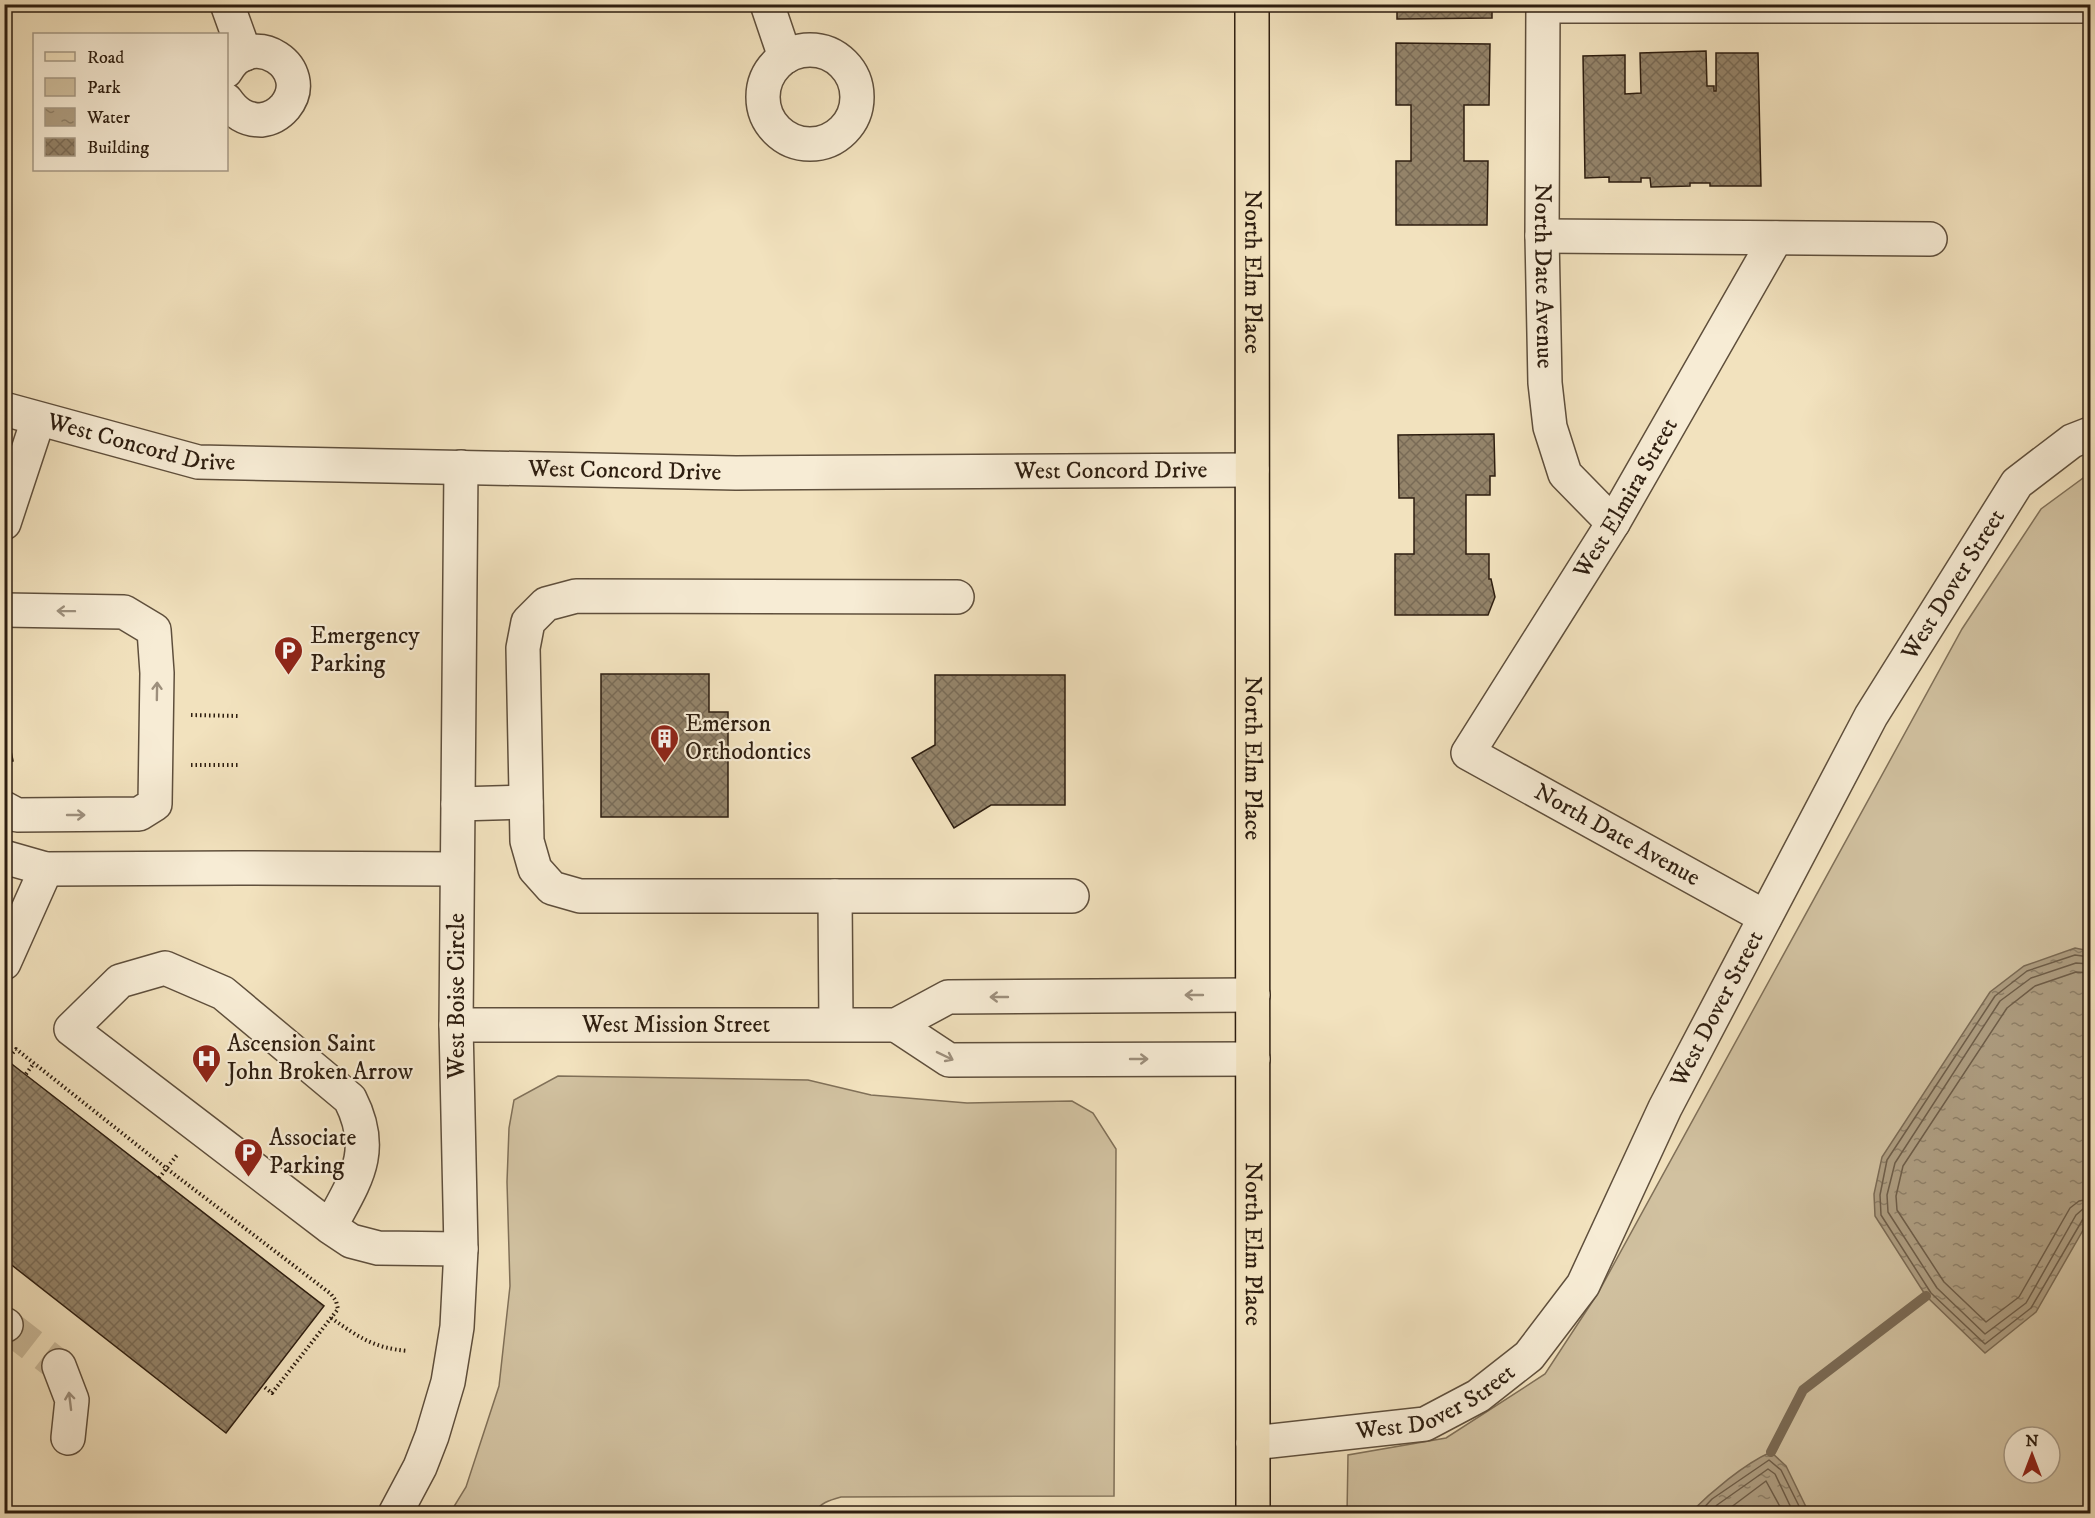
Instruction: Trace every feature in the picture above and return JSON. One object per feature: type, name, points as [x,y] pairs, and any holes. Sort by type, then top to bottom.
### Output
[{"type":"main road","name":"North Elm Place","points":[[1252,4],[1252,1514]]},
{"type":"street","points":[[227,4],[236,63],[257,51],[270,53],[280,59],[290,73],[293,89],[289,101],[281,112],[266,119],[253,120],[238,114],[228,102]]},
{"type":"street","points":[[767,4],[785,57]]},
{"type":"street","points":[[1543,5],[2091,6]]},
{"type":"street","name":"North Date Avenue","points":[[1543,5],[1542,236],[1545,383],[1550,427],[1565,474],[1613,523]]},
{"type":"street","points":[[1542,236],[1930,239]]},
{"type":"street","name":"West Elmira Street","points":[[1468,753],[1613,523],[1776,238]]},
{"type":"street","name":"West Concord Drive","points":[[4,410],[198,462],[736,473],[1252,470]]},
{"type":"street","points":[[4,523],[38,420]]},
{"type":"street","name":"West Dover Street","points":[[1253,1443],[1425,1424],[1479,1396],[1529,1356],[1583,1285],[1665,1108],[1871,716],[2017,483],[2072,441],[2091,434]]},
{"type":"street","name":"West Boise Circle","points":[[395,1514],[420,1467],[432,1436],[448,1382],[457,1327],[461,1249],[456,1025],[461,467]]},
{"type":"street","points":[[957,597],[576,596],[546,604],[528,622],[523,648],[527,841],[535,869],[552,888],[580,896],[1072,896]]},
{"type":"street","points":[[4,610],[124,612],[154,630],[157,672],[155,804],[139,814],[17,815],[4,808]]},
{"type":"street","name":"North Date Avenue","points":[[1468,753],[1765,916]]},
{"type":"street","points":[[458,804],[526,802]]},
{"type":"street","points":[[4,857],[46,869],[238,867],[457,869]]},
{"type":"street","points":[[4,963],[46,869]]},
{"type":"street","points":[[835,896],[836,1023]]},
{"type":"street","points":[[330,1227],[354,1181],[361,1161],[363,1136],[359,1116],[350,1099],[223,993],[165,968],[120,981],[71,1029],[330,1227],[351,1241],[378,1248],[461,1249]]},
{"type":"street","points":[[1252,994],[948,997],[896,1025],[949,1060],[1252,1059]]},
{"type":"street","name":"West Mission Street","points":[[456,1025],[836,1023],[896,1025]]},
{"type":"street","points":[[59,1366],[72,1401],[68,1438]]},
{"type":"path","points":[[190,715],[238,716]]},
{"type":"path","points":[[191,765],[238,765]]},
{"type":"path","points":[[7,1060],[16,1049],[166,1168],[331,1294],[338,1309],[272,1393],[262,1386]]},
{"type":"path","points":[[26,1074],[34,1063]]},
{"type":"path","points":[[159,1178],[181,1149]]},
{"type":"path","points":[[331,1318],[366,1341],[388,1349],[408,1351]]},
{"type":"green space","points":[[2090,473],[2090,1513],[1347,1514],[1348,1455],[1446,1438],[1545,1374],[1598,1293],[1962,629],[2041,509]]},
{"type":"green space","points":[[558,1076],[808,1080],[871,1095],[967,1103],[1072,1101],[1093,1113],[1116,1149],[1114,1496],[841,1497],[822,1505],[814,1514],[450,1513],[466,1487],[499,1386],[510,1286],[507,1182],[509,1128],[514,1100]]},
{"type":"water","points":[[2075,948],[2090,951],[2090,1218],[2036,1312],[1985,1353],[1926,1296],[1875,1216],[1874,1194],[1882,1157],[1990,992],[2024,966]]},
{"type":"water","points":[[1771,1452],[1786,1466],[1809,1513],[1690,1513],[1728,1479]]},
{"type":"building","points":[[1397,4],[1492,4],[1492,18],[1397,19]]},
{"type":"building","points":[[1396,43],[1490,44],[1489,105],[1464,105],[1464,161],[1488,161],[1487,225],[1396,225],[1396,161],[1411,161],[1411,105],[1396,105]]},
{"type":"building","points":[[1706,51],[1707,86],[1714,86],[1714,91],[1716,91],[1716,53],[1758,53],[1761,186],[1710,186],[1710,183],[1690,183],[1690,186],[1651,187],[1650,178],[1641,178],[1641,182],[1609,182],[1609,177],[1585,178],[1583,56],[1625,55],[1625,94],[1641,93],[1640,53]]},
{"type":"building","points":[[1494,434],[1495,476],[1490,476],[1490,495],[1466,495],[1466,554],[1489,554],[1489,579],[1491,579],[1495,597],[1488,615],[1395,615],[1395,554],[1414,554],[1414,498],[1399,498],[1398,435]]},
{"type":"building","name":"Emerson Orthodontics","points":[[601,674],[709,674],[709,712],[728,712],[728,817],[601,817]]},
{"type":"building","points":[[935,675],[1065,675],[1065,805],[991,805],[954,828],[912,758],[935,745]]},
{"type":"building","points":[[4,716],[13,761],[4,763]]},
{"type":"building","points":[[4,1058],[324,1306],[226,1433],[4,1259]]},
{"type":"waterway","points":[[1771,1452],[1803,1390],[1926,1296]]},
{"type":"tunnel","points":[[6,1325],[59,1366]]},
{"type":"place","name":"Emergency Parking","points":[[289,676]]},
{"type":"place","name":"Emerson Orthodontics","points":[[664,764]]},
{"type":"place","name":"Ascension Saint John Broken Arrow","points":[[206,1084]]},
{"type":"place","name":"Associate Parking","points":[[248,1178]]}]
